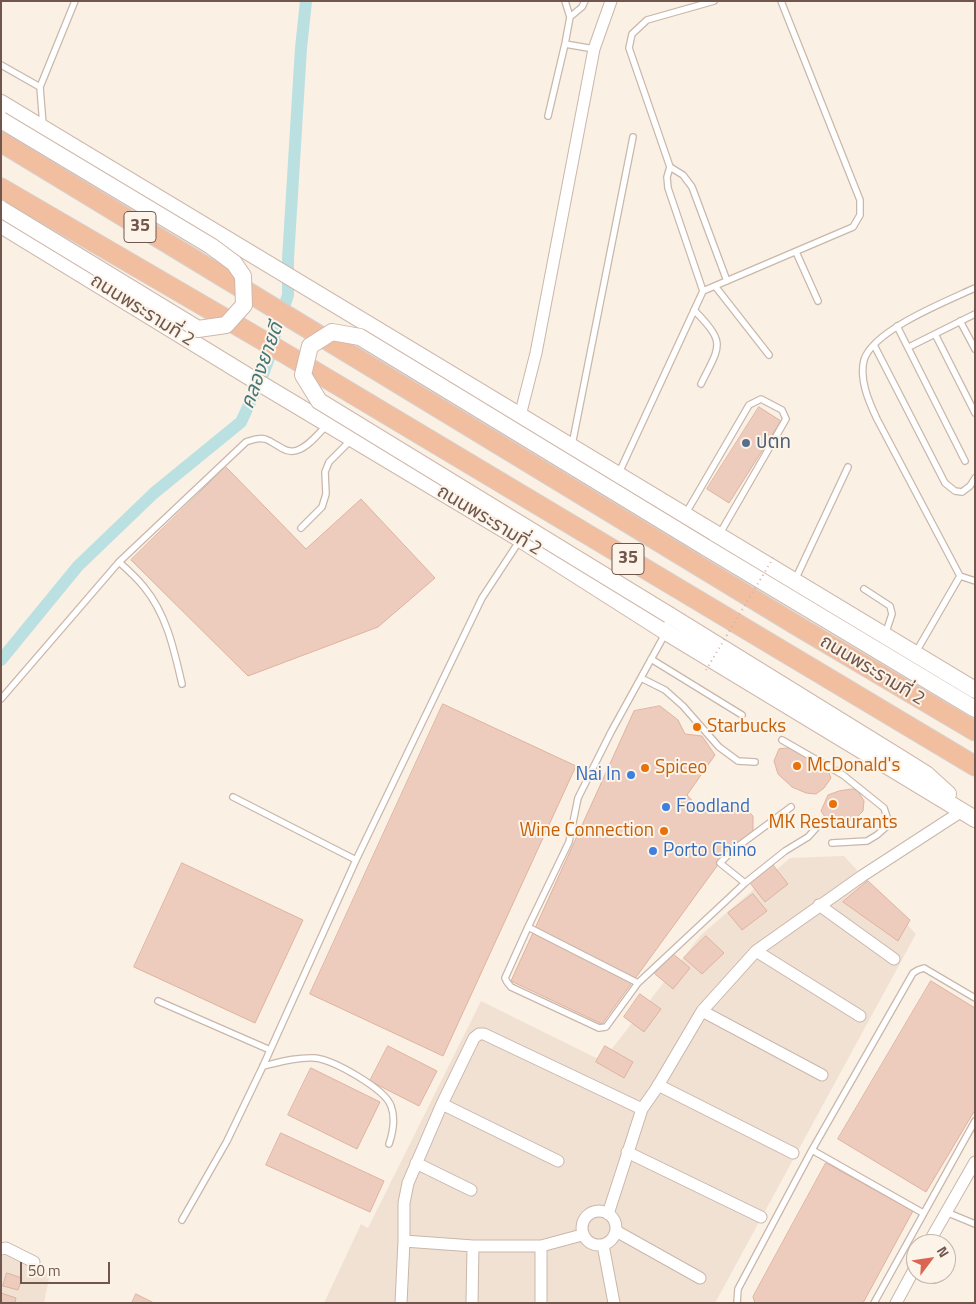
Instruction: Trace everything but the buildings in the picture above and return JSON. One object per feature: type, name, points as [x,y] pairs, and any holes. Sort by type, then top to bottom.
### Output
[{"type":"highway","name":"ถนนพระรามที่ 2","points":[[1,142],[779,615],[975,731]]},
{"type":"highway","name":"ถนนพระรามที่ 2","points":[[1,188],[275,348],[975,766]]},
{"type":"main road","name":"ถนนพระรามที่ 2","points":[[1,103],[975,690]]},
{"type":"main road","points":[[1,120],[211,246],[234,263],[243,276],[244,305],[226,325],[198,329],[1,209]]},
{"type":"main road","name":"ถนนพระรามที่ 2","points":[[1,225],[520,539],[666,632],[971,816]]},
{"type":"main road","points":[[971,816],[926,774],[319,402],[303,375],[310,346],[332,332],[360,338],[705,548],[975,709]]},
{"type":"street","points":[[520,416],[536,353],[594,49],[611,1]]},
{"type":"street","points":[[608,1214],[642,1109],[702,1011],[756,951],[819,905],[971,816]]},
{"type":"street","points":[[819,905],[894,959]]},
{"type":"street","points":[[756,951],[860,1016]]},
{"type":"street","points":[[702,1011],[822,1075]]},
{"type":"street","points":[[401,1303],[404,1203],[408,1183],[442,1104],[474,1038],[479,1034],[484,1034],[642,1109]]},
{"type":"street","points":[[658,1085],[793,1153]]},
{"type":"street","points":[[442,1104],[558,1161]]},
{"type":"street","points":[[627,1152],[761,1217]]},
{"type":"street","points":[[934,1234],[975,1162]]},
{"type":"street","points":[[416,1163],[471,1190]]},
{"type":"street","points":[[598,1210],[608,1214],[614,1221],[616,1231],[611,1240],[603,1245],[589,1243],[582,1235],[582,1224],[587,1214],[598,1210]]},
{"type":"street","points":[[616,1231],[700,1278]]},
{"type":"street","points":[[404,1241],[473,1246],[541,1246],[582,1235]]},
{"type":"street","points":[[603,1245],[614,1303]]},
{"type":"street","points":[[472,1303],[473,1246]]},
{"type":"street","points":[[541,1246],[541,1303]]},
{"type":"street","points":[[1,1249],[6,1248],[34,1262]]},
{"type":"street","points":[[896,1303],[906,1284]]},
{"type":"lane","points":[[44,128],[40,87],[75,1]]},
{"type":"lane","points":[[548,116],[570,17],[565,1]]},
{"type":"lane","points":[[570,17],[582,7],[585,1]]},
{"type":"lane","points":[[703,292],[668,188],[667,177],[670,167],[629,48],[632,34],[647,20],[714,1]]},
{"type":"lane","points":[[618,475],[703,292],[853,227],[860,215],[860,200],[781,1]]},
{"type":"lane","points":[[565,44],[594,49]]},
{"type":"lane","points":[[1,65],[40,87]]},
{"type":"lane","points":[[571,447],[633,137]]},
{"type":"lane","points":[[670,167],[683,175],[692,186],[727,281]]},
{"type":"lane","points":[[796,252],[818,301]]},
{"type":"lane","points":[[715,286],[769,355]]},
{"type":"lane","points":[[975,288],[897,326],[874,345],[864,360],[863,371],[867,397],[876,419],[960,576],[975,582]]},
{"type":"lane","points":[[694,310],[711,328],[718,341],[716,354],[701,384]]},
{"type":"lane","points":[[909,347],[975,314]]},
{"type":"lane","points":[[960,321],[975,349]]},
{"type":"lane","points":[[897,326],[965,461]]},
{"type":"lane","points":[[935,334],[975,413]]},
{"type":"lane","points":[[874,345],[945,483],[954,491],[962,492],[970,486],[975,478]]},
{"type":"lane","points":[[685,515],[749,405],[760,399],[782,410],[786,419],[718,535]]},
{"type":"lane","points":[[1,699],[119,562],[246,442],[256,438],[265,439],[290,451],[299,450],[328,424]]},
{"type":"lane","points":[[301,528],[322,507],[326,494],[325,472],[329,462],[352,439]]},
{"type":"lane","points":[[795,581],[848,467]]},
{"type":"lane","points":[[182,1220],[226,1141],[263,1066],[356,860],[482,598],[520,539]]},
{"type":"lane","points":[[119,562],[144,587],[163,616],[172,642],[182,684]]},
{"type":"lane","points":[[915,654],[960,576]]},
{"type":"lane","points":[[864,589],[890,606],[892,614],[885,635]]},
{"type":"lane","points":[[666,632],[611,732],[578,798],[569,842],[528,926],[505,978],[507,982],[512,987],[599,1028],[606,1027],[638,983],[745,884],[784,851],[808,837],[817,827]]},
{"type":"lane","points":[[651,659],[742,716]]},
{"type":"lane","points":[[641,678],[665,690],[683,706],[719,747],[738,761],[755,762]]},
{"type":"lane","points":[[782,740],[843,775],[884,808],[888,820],[886,827],[877,835],[867,841],[832,843]]},
{"type":"lane","points":[[233,798],[356,860]]},
{"type":"lane","points":[[745,884],[720,864],[733,850],[791,807]]},
{"type":"lane","points":[[528,926],[638,983]]},
{"type":"lane","points":[[737,1303],[738,1289],[812,1150],[913,973],[924,968],[975,998]]},
{"type":"lane","points":[[158,1001],[270,1050]]},
{"type":"lane","points":[[263,1066],[298,1058],[318,1058],[350,1071],[384,1096],[391,1106],[394,1128],[389,1144]]},
{"type":"lane","points":[[874,1303],[975,1122]]},
{"type":"lane","points":[[812,1150],[923,1213]]},
{"type":"lane","points":[[946,1212],[975,1224]]},
{"type":"path","points":[[706,670],[775,556]]},
{"type":"shaded area","points":[[844,856],[916,934],[715,1303],[324,1303],[361,1224],[368,1228],[481,1001],[596,1058],[607,1055],[701,935],[790,858]]},
{"type":"shaded area","points":[[1,1246],[50,1274],[44,1303],[1,1303]]},
{"type":"waterway","name":"คลองยายดี","points":[[1,660],[78,566],[154,493],[241,422],[262,377],[288,295],[288,259],[301,48],[306,1]]},
{"type":"place","name":"ปตท","points":[[746,443]]},
{"type":"place","name":"Starbucks","points":[[697,727]]},
{"type":"place","name":"McDonald's","points":[[797,766]]},
{"type":"place","name":"Spiceo","points":[[645,768]]},
{"type":"place","name":"Nai In","points":[[631,775]]},
{"type":"place","name":"MK Restaurants","points":[[833,804]]},
{"type":"place","name":"Foodland","points":[[666,807]]},
{"type":"place","name":"Wine Connection","points":[[664,831]]},
{"type":"place","name":"Porto Chino","points":[[653,851]]}]
